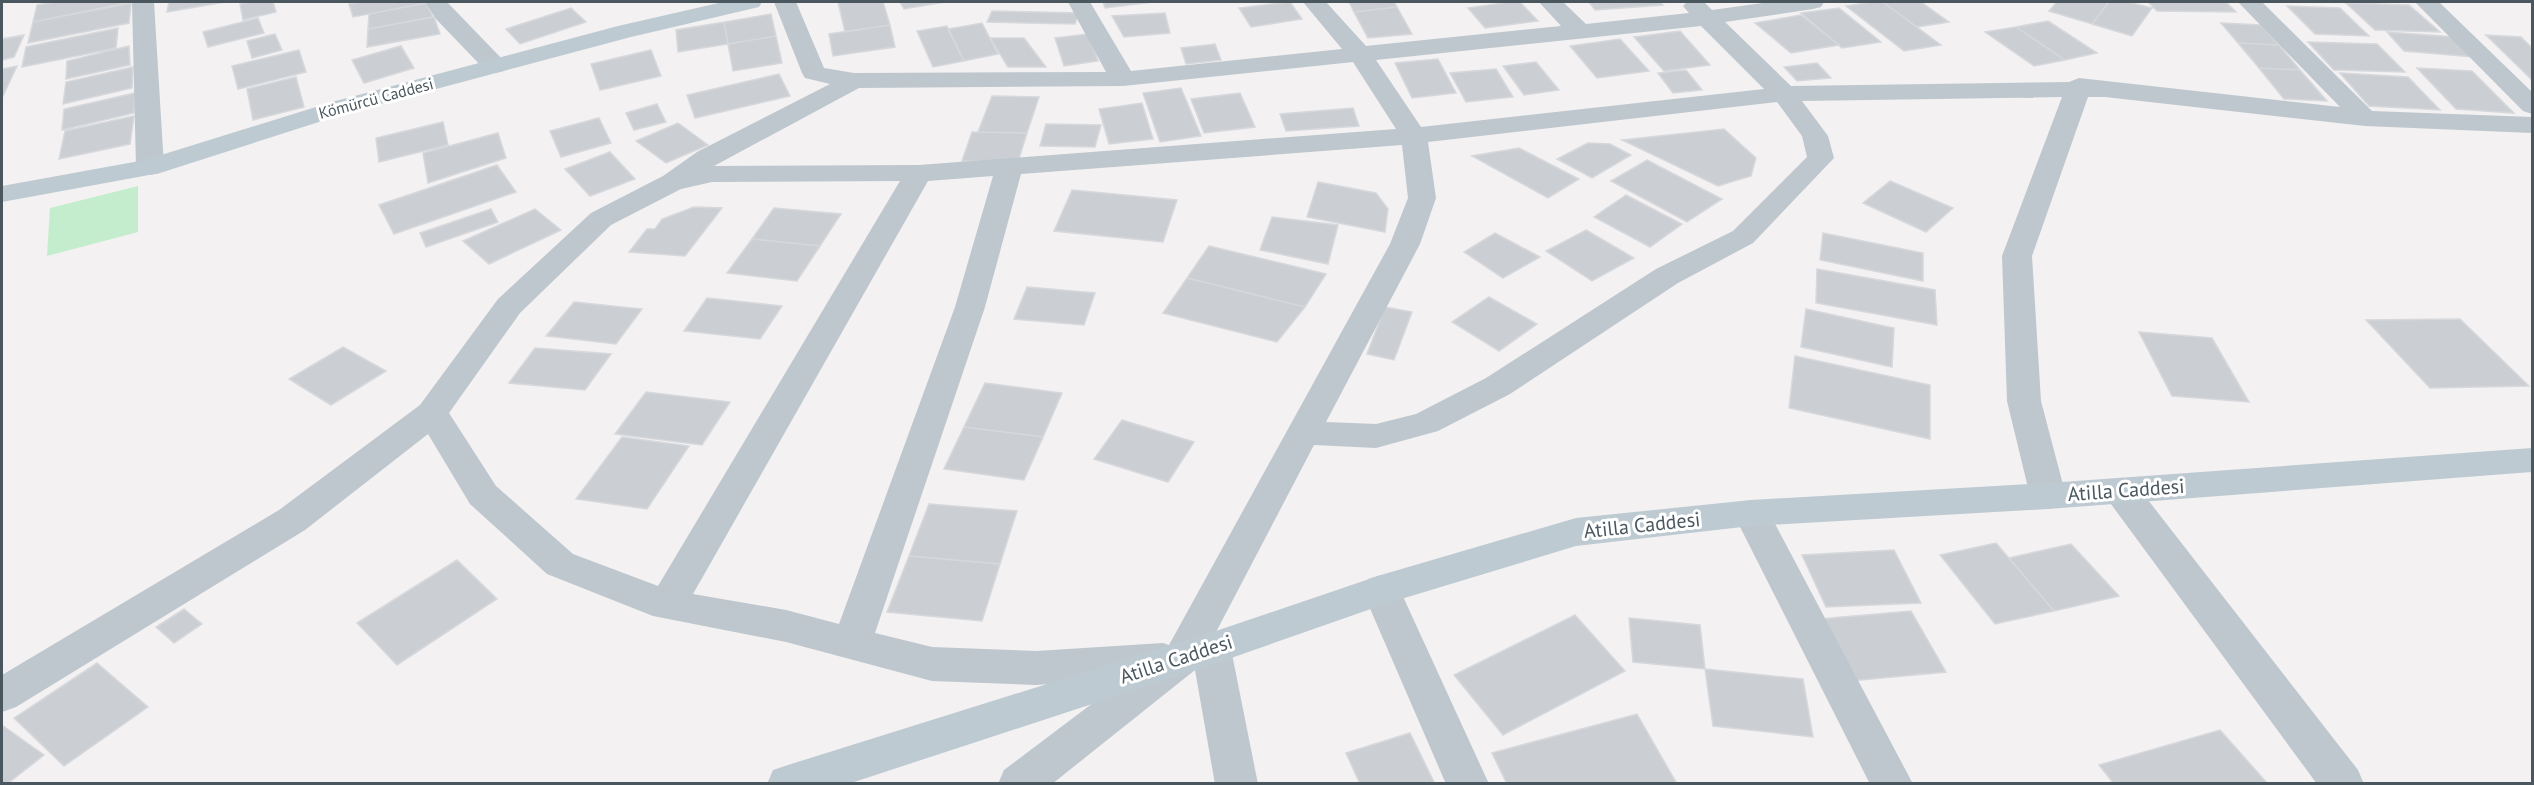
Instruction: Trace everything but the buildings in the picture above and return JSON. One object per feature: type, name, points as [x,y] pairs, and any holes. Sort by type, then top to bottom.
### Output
[{"type":"street","points":[[143,2],[150,166]]},
{"type":"street","points":[[436,2],[444,14],[495,66]]},
{"type":"street","name":"Kömürcü Caddesi","points":[[2,194],[150,166],[341,107],[752,2]]},
{"type":"street","points":[[785,2],[814,73],[854,81],[1123,79],[1580,31],[1699,10],[1813,2]]},
{"type":"street","points":[[1079,2],[1123,79]]},
{"type":"street","points":[[1019,783],[1197,653],[1305,433],[1405,244],[1422,198],[1414,136],[1359,53],[1314,2]]},
{"type":"street","points":[[1550,2],[1580,31]]},
{"type":"street","points":[[2249,2],[2365,118]]},
{"type":"street","points":[[2426,2],[2532,106]]},
{"type":"street","points":[[1305,433],[1376,436],[1426,423],[1498,386],[1667,276],[1743,237],[1821,158],[1815,136],[1784,93],[1699,10]]},
{"type":"street","points":[[2,695],[292,520],[432,413],[509,306],[601,219],[673,182],[707,158],[854,81]]},
{"type":"street","points":[[673,182],[712,174],[919,173],[1414,136],[1784,93],[2091,89],[2365,118],[2532,125]]},
{"type":"street","points":[[2048,496],[2024,401],[2017,256],[2091,89]]},
{"type":"street","points":[[852,643],[970,307],[1009,167]]},
{"type":"street","points":[[666,605],[919,173]]},
{"type":"street","points":[[432,413],[483,495],[560,564],[666,605],[786,626],[932,664],[1036,668],[1197,653]]},
{"type":"street","name":"Atilla Caddesi","points":[[788,783],[1197,653],[1381,590],[1576,531],[1751,513],[2048,496],[2532,460]]},
{"type":"street","points":[[2121,491],[2343,783]]},
{"type":"street","points":[[1751,513],[1892,783]]},
{"type":"street","points":[[1381,590],[1468,783]]},
{"type":"street","points":[[1197,653],[1237,783]]},
{"type":"green space","points":[[138,186],[138,232],[47,256],[50,208]]}]
